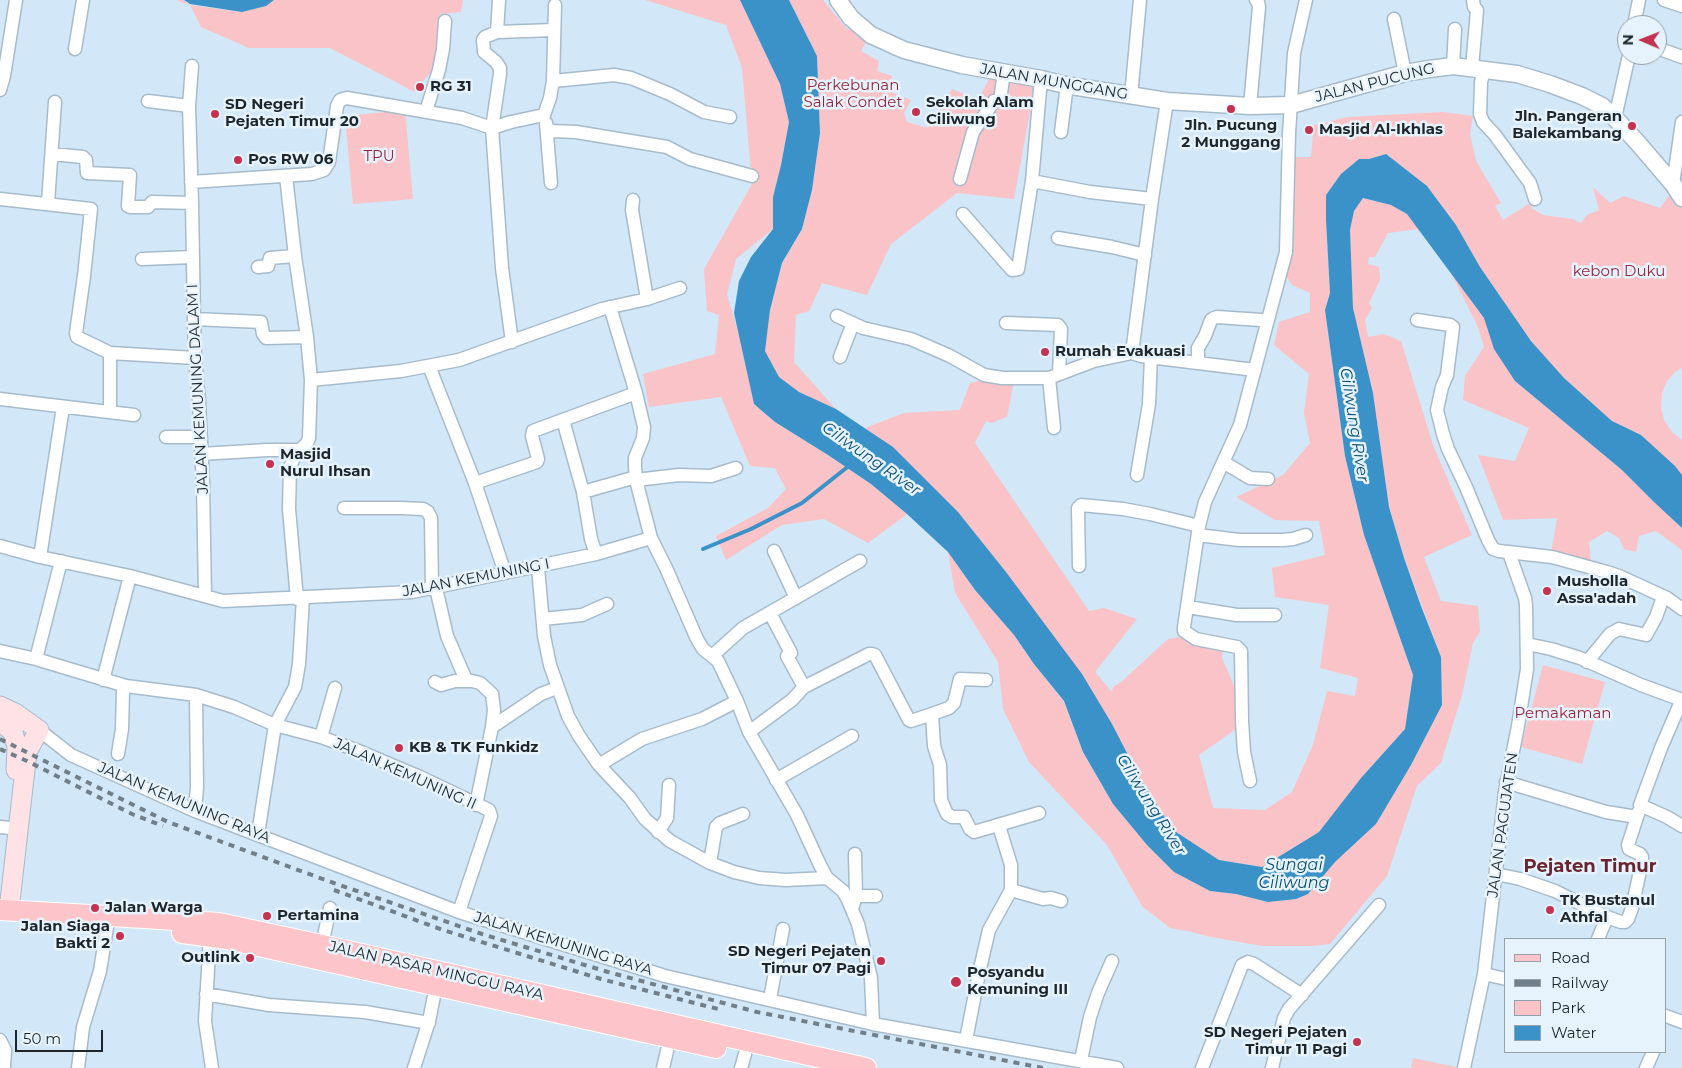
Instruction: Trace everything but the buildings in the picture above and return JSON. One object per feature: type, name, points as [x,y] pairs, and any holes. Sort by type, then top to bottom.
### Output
[{"type":"main road","points":[[3,914],[9,828],[27,752],[39,730],[4,713]]},
{"type":"main road","points":[[0,881],[18,757],[13,732],[4,713]]},
{"type":"main road","name":"JALAN PASAR MINGGU RAYA","points":[[3,914],[107,927],[210,936],[435,992],[669,1042],[743,1061],[806,1068]]},
{"type":"main road","name":"JALAN PASAR MINGGU RAYA","points":[[3,914],[211,922],[322,945],[866,1068]]},
{"type":"street","points":[[0,90],[16,0]]},
{"type":"street","points":[[75,49],[83,0]]},
{"type":"street","points":[[497,32],[499,0]]},
{"type":"street","name":"JALAN MUNGGANG","points":[[838,0],[851,18],[871,36],[896,46],[962,65],[1131,96],[1250,106],[1290,105]]},
{"type":"street","points":[[1131,96],[1140,0]]},
{"type":"street","points":[[1250,106],[1260,7],[1256,0]]},
{"type":"street","points":[[1250,781],[1244,752],[1242,721],[1242,650],[1237,647],[1199,639],[1184,631],[1205,502],[1240,425],[1286,252],[1290,105],[1294,53],[1306,0]]},
{"type":"street","points":[[1473,0],[1474,7],[1478,10],[1478,69],[1482,82],[1480,114],[1530,183],[1535,199]]},
{"type":"street","points":[[1636,15],[1639,0]]},
{"type":"street","points":[[1664,0],[1682,6]]},
{"type":"street","points":[[551,183],[546,122],[553,81],[555,5]]},
{"type":"street","points":[[1394,19],[1406,73]]},
{"type":"street","points":[[426,111],[439,70],[446,21]]},
{"type":"street","points":[[1453,66],[1455,29]]},
{"type":"street","points":[[512,342],[502,268],[492,128],[500,68],[484,52],[483,40],[485,37],[497,32],[554,30]]},
{"type":"street","points":[[1667,52],[1682,57]]},
{"type":"street","points":[[1615,118],[1626,65]]},
{"type":"street","name":"JALAN KEMUNING DALAM I","points":[[192,66],[189,106],[194,319],[204,484],[205,595]]},
{"type":"street","name":"JALAN PUCUNG","points":[[1290,105],[1406,73],[1453,66],[1517,74],[1582,96],[1602,106],[1615,118],[1678,191]]},
{"type":"street","points":[[960,179],[973,132],[994,101],[1000,100],[1004,72]]},
{"type":"street","points":[[553,81],[614,75],[631,78],[670,94],[704,112],[730,117]]},
{"type":"street","points":[[963,214],[1012,270],[1016,271],[1032,181],[1040,78]]},
{"type":"street","points":[[1061,132],[1067,85]]},
{"type":"street","points":[[191,182],[312,174],[324,170],[329,162],[337,106],[340,100],[347,98],[462,118],[492,128],[518,120],[546,122]]},
{"type":"street","points":[[1132,353],[1167,100]]},
{"type":"street","points":[[148,101],[189,106]]},
{"type":"street","points":[[48,203],[55,102]]},
{"type":"street","points":[[546,122],[552,131],[576,132],[667,147],[690,159],[752,176]]},
{"type":"street","points":[[1678,191],[1682,122]]},
{"type":"street","points":[[52,154],[84,158],[86,173],[130,175],[128,206],[130,207],[148,207],[152,202],[192,203]]},
{"type":"street","points":[[258,834],[275,725],[296,687],[299,664],[300,598],[291,527],[289,482],[291,461],[307,443],[309,438],[310,380],[307,338],[286,176]]},
{"type":"street","points":[[1032,181],[1090,192],[1152,199]]},
{"type":"street","points":[[0,199],[91,209],[76,336],[110,353],[195,358]]},
{"type":"street","points":[[633,200],[632,210],[647,299]]},
{"type":"street","points":[[1058,238],[1090,242],[1145,255]]},
{"type":"street","points":[[258,267],[268,266],[270,258],[295,256]]},
{"type":"street","points":[[142,258],[193,257]]},
{"type":"street","points":[[310,380],[401,370],[459,360],[610,307],[647,299],[680,288]]},
{"type":"street","points":[[610,307],[636,393],[644,427],[641,448],[635,458],[636,478],[651,538],[697,639],[703,650],[718,661],[737,700],[749,732],[797,815],[827,878],[843,891],[852,909],[858,924],[871,978],[873,1024]]},
{"type":"street","points":[[837,316],[863,328],[911,339],[950,356],[984,376],[1002,378],[1054,376],[1103,358],[1132,353],[1255,370]]},
{"type":"street","points":[[1198,362],[1198,348],[1211,320],[1217,316],[1261,320]]},
{"type":"street","points":[[194,319],[261,322],[263,334],[266,338],[307,338]]},
{"type":"street","points":[[1417,320],[1453,327],[1447,375],[1442,387],[1437,410],[1442,434],[1493,549],[1499,552],[1552,557],[1619,576],[1663,597],[1682,609]]},
{"type":"street","points":[[840,357],[853,323]]},
{"type":"street","points":[[1006,324],[1058,325],[1061,329],[1054,376],[1054,428]]},
{"type":"street","points":[[110,353],[110,412]]},
{"type":"street","points":[[1137,475],[1149,404],[1151,357]]},
{"type":"street","points":[[429,366],[475,483],[505,572]]},
{"type":"street","points":[[475,483],[537,462],[532,436],[533,431],[636,393]]},
{"type":"street","points":[[0,399],[134,415]]},
{"type":"street","points":[[40,557],[62,406]]},
{"type":"street","points":[[563,420],[583,492],[591,538],[596,554]]},
{"type":"street","points":[[166,437],[201,437]]},
{"type":"street","points":[[202,454],[300,450]]},
{"type":"street","points":[[1223,462],[1250,478],[1268,479]]},
{"type":"street","points":[[583,492],[636,478],[680,475],[712,476],[736,468]]},
{"type":"street","points":[[1079,566],[1078,508],[1081,505],[1143,512],[1199,531],[1239,540],[1283,540],[1306,535]]},
{"type":"street","points":[[344,508],[423,509],[428,512],[431,518],[434,588],[447,636],[466,680]]},
{"type":"street","name":"JALAN KEMUNING I","points":[[0,546],[40,557],[130,576],[223,601],[383,595],[412,592],[596,554],[651,538]]},
{"type":"street","points":[[774,551],[796,598]]},
{"type":"street","name":"JALAN PAGUJATEN","points":[[1464,1068],[1484,974],[1506,782],[1527,669],[1525,598],[1508,553]]},
{"type":"street","points":[[36,659],[61,561]]},
{"type":"street","points":[[712,656],[743,628],[860,561]]},
{"type":"street","points":[[538,566],[544,636],[550,665],[568,716],[599,765],[630,798],[645,819],[670,841],[710,863],[734,872],[758,878],[794,880],[827,878]]},
{"type":"street","points":[[102,680],[130,576]]},
{"type":"street","points":[[1587,662],[1610,634],[1619,629],[1646,634],[1653,624],[1663,597]]},
{"type":"street","points":[[543,619],[582,615],[607,604]]},
{"type":"street","points":[[1188,607],[1237,615],[1275,615]]},
{"type":"street","points":[[770,613],[791,653],[787,656],[804,687]]},
{"type":"street","points":[[1496,874],[1520,879],[1555,891],[1607,917],[1625,922],[1632,908],[1642,857],[1640,854],[1629,850],[1628,845],[1661,748],[1682,700],[1641,686],[1587,662],[1551,649],[1527,644]]},
{"type":"street","name":"JALAN KEMUNING II","points":[[0,651],[36,659],[126,686],[196,695],[234,707],[275,725],[356,750],[420,777],[489,810],[491,816],[459,912]]},
{"type":"street","points":[[749,732],[792,700],[804,687],[869,654],[875,655],[911,721],[949,708],[954,703],[960,679],[986,680]]},
{"type":"street","points":[[435,682],[441,686],[466,680],[480,683],[492,694],[494,710],[492,727],[476,805]]},
{"type":"street","points":[[118,754],[126,686]]},
{"type":"street","points":[[321,738],[335,688]]},
{"type":"street","points":[[492,727],[541,694],[557,688]]},
{"type":"street","points":[[195,810],[197,787],[196,695]]},
{"type":"street","points":[[599,765],[642,739],[702,719],[737,700]]},
{"type":"street","points":[[932,714],[934,746],[940,765],[941,800],[947,814],[952,817],[964,817],[970,830],[974,832],[1039,813]]},
{"type":"street","name":"JALAN KEMUNING RAYA","points":[[39,730],[71,755],[195,810],[459,912],[665,976],[873,1024],[1117,1068]]},
{"type":"street","points":[[776,780],[852,736]]},
{"type":"street","points":[[1506,782],[1606,812],[1639,811],[1667,817],[1682,826]]},
{"type":"street","points":[[658,832],[667,818],[669,785]]},
{"type":"street","points":[[710,863],[716,827],[720,823],[743,814]]},
{"type":"street","points":[[966,1040],[989,930],[1011,890],[1011,865],[999,826]]},
{"type":"street","points":[[852,909],[856,896],[855,854]]},
{"type":"street","points":[[1011,890],[1043,899],[1060,900]]},
{"type":"street","points":[[856,896],[876,896]]},
{"type":"street","points":[[1272,1068],[1284,1018],[1289,1009],[1379,905]]},
{"type":"street","points":[[322,945],[330,908]]},
{"type":"street","points":[[1598,938],[1607,917]]},
{"type":"street","points":[[78,1068],[83,1027],[99,973],[107,927]]},
{"type":"street","points":[[770,999],[783,929]]},
{"type":"street","points":[[210,936],[205,1021],[212,1068]]},
{"type":"street","points":[[1081,1060],[1098,993],[1112,961]]},
{"type":"street","points":[[1202,1068],[1242,965],[1248,962],[1254,964],[1302,994]]},
{"type":"street","points":[[1484,974],[1504,978]]},
{"type":"street","points":[[206,989],[269,1005],[365,1012],[429,1022]]},
{"type":"street","points":[[414,1068],[429,1022],[435,992]]},
{"type":"street","points":[[1667,1019],[1682,1022]]},
{"type":"street","points":[[0,1040],[5,1050],[4,1068]]},
{"type":"street","points":[[663,1068],[669,1042]]},
{"type":"street","points":[[1646,1068],[1653,1053]]},
{"type":"green space","points":[[176,0],[183,0],[190,5]]},
{"type":"green space","points":[[274,0],[463,0],[461,12],[440,14],[433,69],[415,92],[330,48],[249,48],[201,27],[190,5],[242,12],[266,6]]},
{"type":"green space","points":[[645,0],[740,0],[780,84],[789,122],[773,197],[773,229],[736,259],[727,295],[740,338],[754,404],[775,422],[871,484],[907,514],[868,543],[824,519],[782,525],[726,560],[716,536],[768,508],[786,489],[775,468],[750,466],[721,397],[649,407],[643,374],[715,354],[719,315],[707,311],[704,269],[752,184],[742,68],[726,25]]},
{"type":"green space","name":"Perkebunan Salak Condet","points":[[789,0],[823,0],[847,29],[870,35],[861,51],[879,61],[877,71],[892,76],[889,91],[911,100],[904,113],[907,122],[928,128],[952,89],[978,100],[990,77],[1040,80],[1034,89],[1014,199],[957,193],[891,244],[867,295],[822,283],[809,311],[796,315],[794,362],[836,409],[799,392],[779,377],[765,351],[770,310],[782,264],[802,229],[812,190],[820,133],[817,56]]},
{"type":"green space","name":"TPU","points":[[405,110],[413,199],[353,204],[345,116]]},
{"type":"green space","name":"kebon Duku","points":[[1443,112],[1473,116],[1470,134],[1476,161],[1501,203],[1495,206],[1503,220],[1535,200],[1531,208],[1543,215],[1572,219],[1581,223],[1587,215],[1599,210],[1593,187],[1610,203],[1624,196],[1660,208],[1674,189],[1682,199],[1682,368],[1675,372],[1667,381],[1662,393],[1661,407],[1664,420],[1672,432],[1682,440],[1682,475],[1641,435],[1612,421],[1564,378],[1531,341],[1480,267],[1456,225],[1427,186],[1386,154],[1369,159],[1359,159],[1342,174],[1326,195],[1330,293],[1325,310],[1345,456],[1364,535],[1413,675],[1405,729],[1361,778],[1320,832],[1262,867],[1219,860],[1173,830],[1141,780],[1112,724],[1006,572],[958,512],[918,473],[865,428],[904,413],[960,410],[970,383],[987,379],[1014,380],[1007,417],[991,423],[986,421],[975,443],[1089,611],[1104,608],[1137,619],[1095,672],[1112,692],[1113,687],[1168,639],[1203,633],[1212,645],[1223,647],[1222,658],[1235,688],[1239,727],[1199,755],[1213,808],[1265,810],[1292,792],[1313,745],[1327,691],[1355,696],[1358,678],[1320,668],[1329,605],[1275,597],[1272,568],[1325,555],[1319,521],[1275,520],[1236,497],[1283,475],[1310,443],[1304,413],[1309,374],[1274,345],[1279,322],[1310,312],[1310,293],[1292,285],[1279,265],[1293,157],[1311,157],[1314,125],[1348,117]]},
{"type":"green space","points":[[1363,198],[1392,205],[1407,214],[1419,229],[1388,233],[1375,257],[1369,257],[1368,264],[1379,267],[1380,280],[1369,303],[1372,308],[1365,320],[1368,337],[1384,334],[1401,341],[1433,445],[1472,535],[1424,557],[1441,601],[1478,606],[1480,632],[1473,643],[1462,695],[1441,763],[1417,786],[1387,876],[1330,944],[1262,946],[1170,928],[1142,906],[1107,845],[1029,762],[1003,709],[998,662],[955,593],[948,552],[975,590],[1014,635],[1064,702],[1083,752],[1113,804],[1147,845],[1174,872],[1210,891],[1236,894],[1268,902],[1296,899],[1308,894],[1334,863],[1376,824],[1411,765],[1442,705],[1441,657],[1404,558],[1389,506],[1373,393],[1353,308],[1350,230],[1354,211]]},
{"type":"green space","points":[[1450,271],[1484,318],[1515,381],[1622,470],[1682,528],[1682,550],[1656,531],[1639,536],[1636,552],[1624,549],[1619,538],[1607,531],[1589,542],[1591,561],[1551,553],[1557,518],[1503,520],[1478,455],[1515,461],[1529,428],[1463,400],[1465,376],[1484,347],[1478,327]]},
{"type":"green space","name":"Pemakaman","points":[[1543,665],[1605,682],[1582,764],[1521,747]]},
{"type":"green space","points":[[1413,1058],[1456,1067],[1456,1068],[1411,1068]]},
{"type":"water","points":[[184,0],[274,0],[266,6],[242,12],[190,4]]},
{"type":"water","name":"Sungai Ciliwung","points":[[740,0],[789,0],[817,56],[820,133],[812,190],[802,229],[782,263],[770,310],[765,351],[779,377],[799,392],[836,409],[893,447],[958,512],[1006,572],[1082,674],[1112,724],[1141,780],[1173,830],[1219,860],[1262,867],[1319,832],[1361,778],[1405,729],[1413,675],[1364,535],[1345,456],[1325,310],[1330,293],[1326,195],[1341,174],[1359,159],[1369,159],[1386,154],[1427,186],[1456,225],[1480,267],[1531,341],[1564,378],[1612,421],[1641,435],[1675,466],[1682,475],[1682,528],[1622,470],[1515,381],[1494,349],[1484,318],[1407,214],[1391,205],[1363,198],[1354,211],[1350,230],[1353,308],[1373,393],[1389,507],[1404,558],[1441,657],[1442,705],[1411,765],[1376,824],[1335,862],[1308,894],[1296,899],[1268,902],[1236,894],[1210,891],[1174,872],[1147,845],[1113,804],[1083,752],[1064,701],[1034,664],[1014,635],[975,590],[948,552],[871,484],[775,422],[754,404],[734,313],[739,281],[751,257],[773,229],[773,197],[789,122],[780,84]]},
{"type":"waterway","name":"Ciliwung River","points":[[703,549],[751,529],[802,503],[850,465]]},
{"type":"railway","points":[[0,739],[168,822],[328,881],[482,934],[608,972],[757,1012],[1043,1068]]},
{"type":"railway","points":[[0,749],[132,814],[163,826]]},
{"type":"railway","points":[[334,890],[443,930],[601,979],[718,1009]]},
{"type":"place","name":"RG 31","points":[[420,87]]},
{"type":"place","name":"Jln. Pucung 2 Munggang","points":[[1231,109]]},
{"type":"place","name":"Sekolah Alam Ciliwung","points":[[916,112]]},
{"type":"place","name":"SD Negeri Pejaten Timur 20","points":[[215,114]]},
{"type":"place","name":"Jln. Pangeran Balekambang","points":[[1632,126]]},
{"type":"place","name":"Masjid Al-Ikhlas","points":[[1309,130]]},
{"type":"place","name":"Pos RW 06","points":[[238,160]]},
{"type":"place","name":"Rumah Evakuasi","points":[[1045,352]]},
{"type":"place","name":"Masjid Nurul Ihsan","points":[[270,464]]},
{"type":"place","name":"Musholla Assa'adah","points":[[1547,591]]},
{"type":"place","name":"KB & TK Funkidz","points":[[399,748]]},
{"type":"place","name":"Jalan Warga","points":[[95,908]]},
{"type":"place","name":"TK Bustanul Athfal","points":[[1550,910]]},
{"type":"place","name":"Pertamina","points":[[267,916]]},
{"type":"place","name":"Jalan Siaga Bakti 2","points":[[120,936]]},
{"type":"place","name":"Outlink","points":[[250,958]]},
{"type":"place","name":"SD Negeri Pejaten Timur 07 Pagi","points":[[881,961]]},
{"type":"place","name":"Posyandu Kemuning III","points":[[956,982]]},
{"type":"place","name":"SD Negeri Pejaten Timur 11 Pagi","points":[[1357,1042]]},
{"type":"district","name":"Pejaten Timur","points":[[1590,867]]}]
